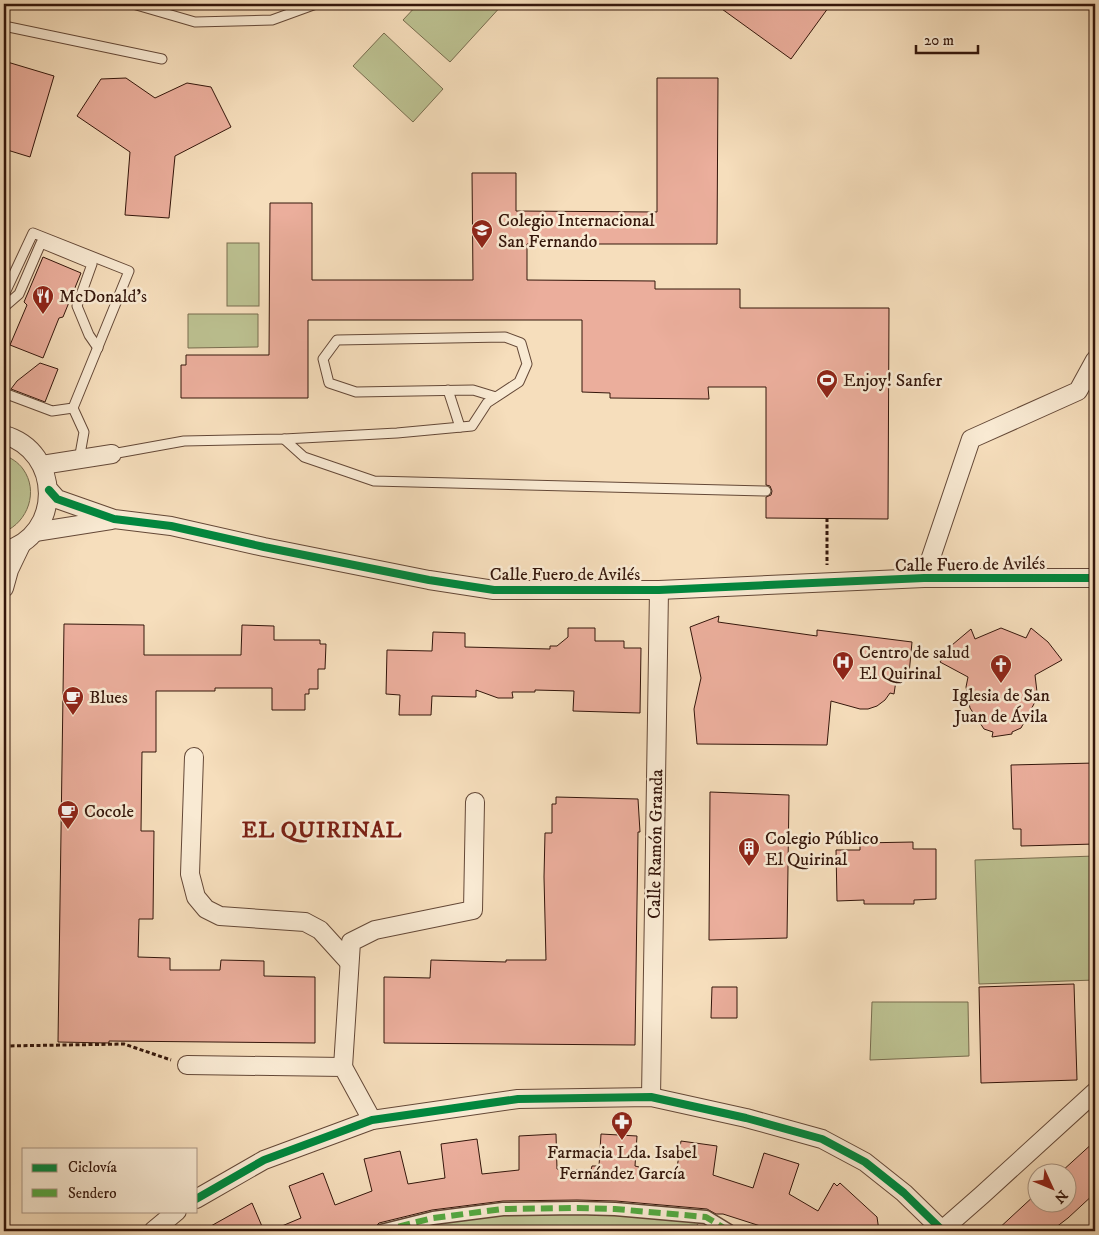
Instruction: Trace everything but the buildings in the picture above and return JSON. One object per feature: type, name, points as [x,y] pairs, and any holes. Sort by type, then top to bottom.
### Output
[{"type":"street","points":[[924,578],[971,439],[1078,391],[1095,360]]},
{"type":"street","points":[[4,435],[21,442],[33,452],[42,465],[47,477],[49,490],[48,505],[41,523],[35,532],[21,544],[4,551]]},
{"type":"street","points":[[42,465],[112,454]]},
{"type":"street","name":"Calle Fuero de Avilés","points":[[49,490],[57,499],[114,520],[171,526],[264,547],[429,580],[494,590],[659,590],[924,578],[1095,578]]},
{"type":"street","name":"Calle Fuero de Avilés","points":[[35,532],[114,520]]},
{"type":"street","points":[[4,588],[9,570],[21,544]]},
{"type":"street","name":"Calle Ramón Granda","points":[[652,1098],[659,590]]},
{"type":"street","points":[[194,757],[190,874],[196,897],[206,909],[220,916],[305,922],[320,930],[349,962]]},
{"type":"street","points":[[372,1120],[343,1066],[351,942],[376,930],[473,910],[475,802]]},
{"type":"street","points":[[187,1065],[343,1066]]},
{"type":"street","points":[[198,1197],[264,1160],[372,1120],[518,1099],[652,1098],[746,1118],[822,1139],[865,1162],[904,1193],[942,1231],[1095,1092]]},
{"type":"street","points":[[381,1231],[433,1218],[503,1209],[577,1208],[706,1216],[729,1231]]},
{"type":"street","points":[[153,1231],[176,1212]]},
{"type":"lane","points":[[133,4],[195,22],[272,20],[316,4]]},
{"type":"lane","points":[[4,26],[162,59]]},
{"type":"lane","points":[[4,294],[33,233],[129,271],[73,408],[84,432],[79,460]]},
{"type":"lane","points":[[4,307],[20,294],[42,243],[92,264],[77,306],[89,335],[98,348]]},
{"type":"lane","points":[[112,454],[184,441],[284,439],[472,426],[487,403],[519,382],[527,364],[521,343],[505,337],[337,340],[323,360],[329,383],[356,392],[473,390],[496,397]]},
{"type":"lane","points":[[448,390],[460,427]]},
{"type":"lane","points":[[4,393],[52,412],[73,408]]},
{"type":"lane","points":[[284,439],[304,457],[374,481],[766,491]]},
{"type":"path","points":[[827,518],[828,582]]},
{"type":"path","points":[[4,1046],[124,1044],[187,1065]]},
{"type":"green space","points":[[418,4],[503,4],[450,62],[403,20]]},
{"type":"green space","points":[[384,33],[443,89],[413,122],[353,66]]},
{"type":"green space","points":[[227,243],[259,243],[259,306],[227,306]]},
{"type":"green space","points":[[188,314],[258,314],[258,347],[188,348]]},
{"type":"green space","points":[[4,455],[14,460],[23,469],[28,478],[30,496],[25,513],[19,521],[4,532]]},
{"type":"green space","points":[[1095,856],[1095,980],[979,984],[975,860]]},
{"type":"green space","points":[[872,1002],[968,1002],[969,1056],[870,1060]]},
{"type":"green space","points":[[503,1209],[706,1217],[690,1231],[381,1231]]},
{"type":"marked path","points":[[381,1231],[433,1218],[503,1209],[577,1208],[615,1209],[706,1217],[729,1231]]},
{"type":"cycle path","points":[[49,490],[57,499],[114,519],[171,526],[264,547],[429,580],[494,590],[659,590],[924,578],[1095,578]]},
{"type":"cycle path","points":[[198,1198],[264,1160],[372,1120],[518,1099],[651,1097],[746,1118],[822,1139],[865,1162],[904,1193],[943,1231]]},
{"type":"place","name":"Colegio Internacional San Fernando","points":[[482,249]]},
{"type":"place","name":"McDonald's","points":[[43,315]]},
{"type":"place","name":"Enjoy! Sanfer","points":[[827,399]]},
{"type":"place","name":"Centro de salud El Quirinal","points":[[843,681]]},
{"type":"place","name":"Iglesia de San Juan de Ávila","points":[[1001,684]]},
{"type":"place","name":"Blues","points":[[73,716]]},
{"type":"place","name":"Cocole","points":[[68,830]]},
{"type":"place","name":"Colegio Público El Quirinal","points":[[749,867]]},
{"type":"place","name":"Farmacia Lda. Isabel Fernández García","points":[[622,1141]]},
{"type":"district","name":"EL QUIRINAL","points":[[322,829]]}]
